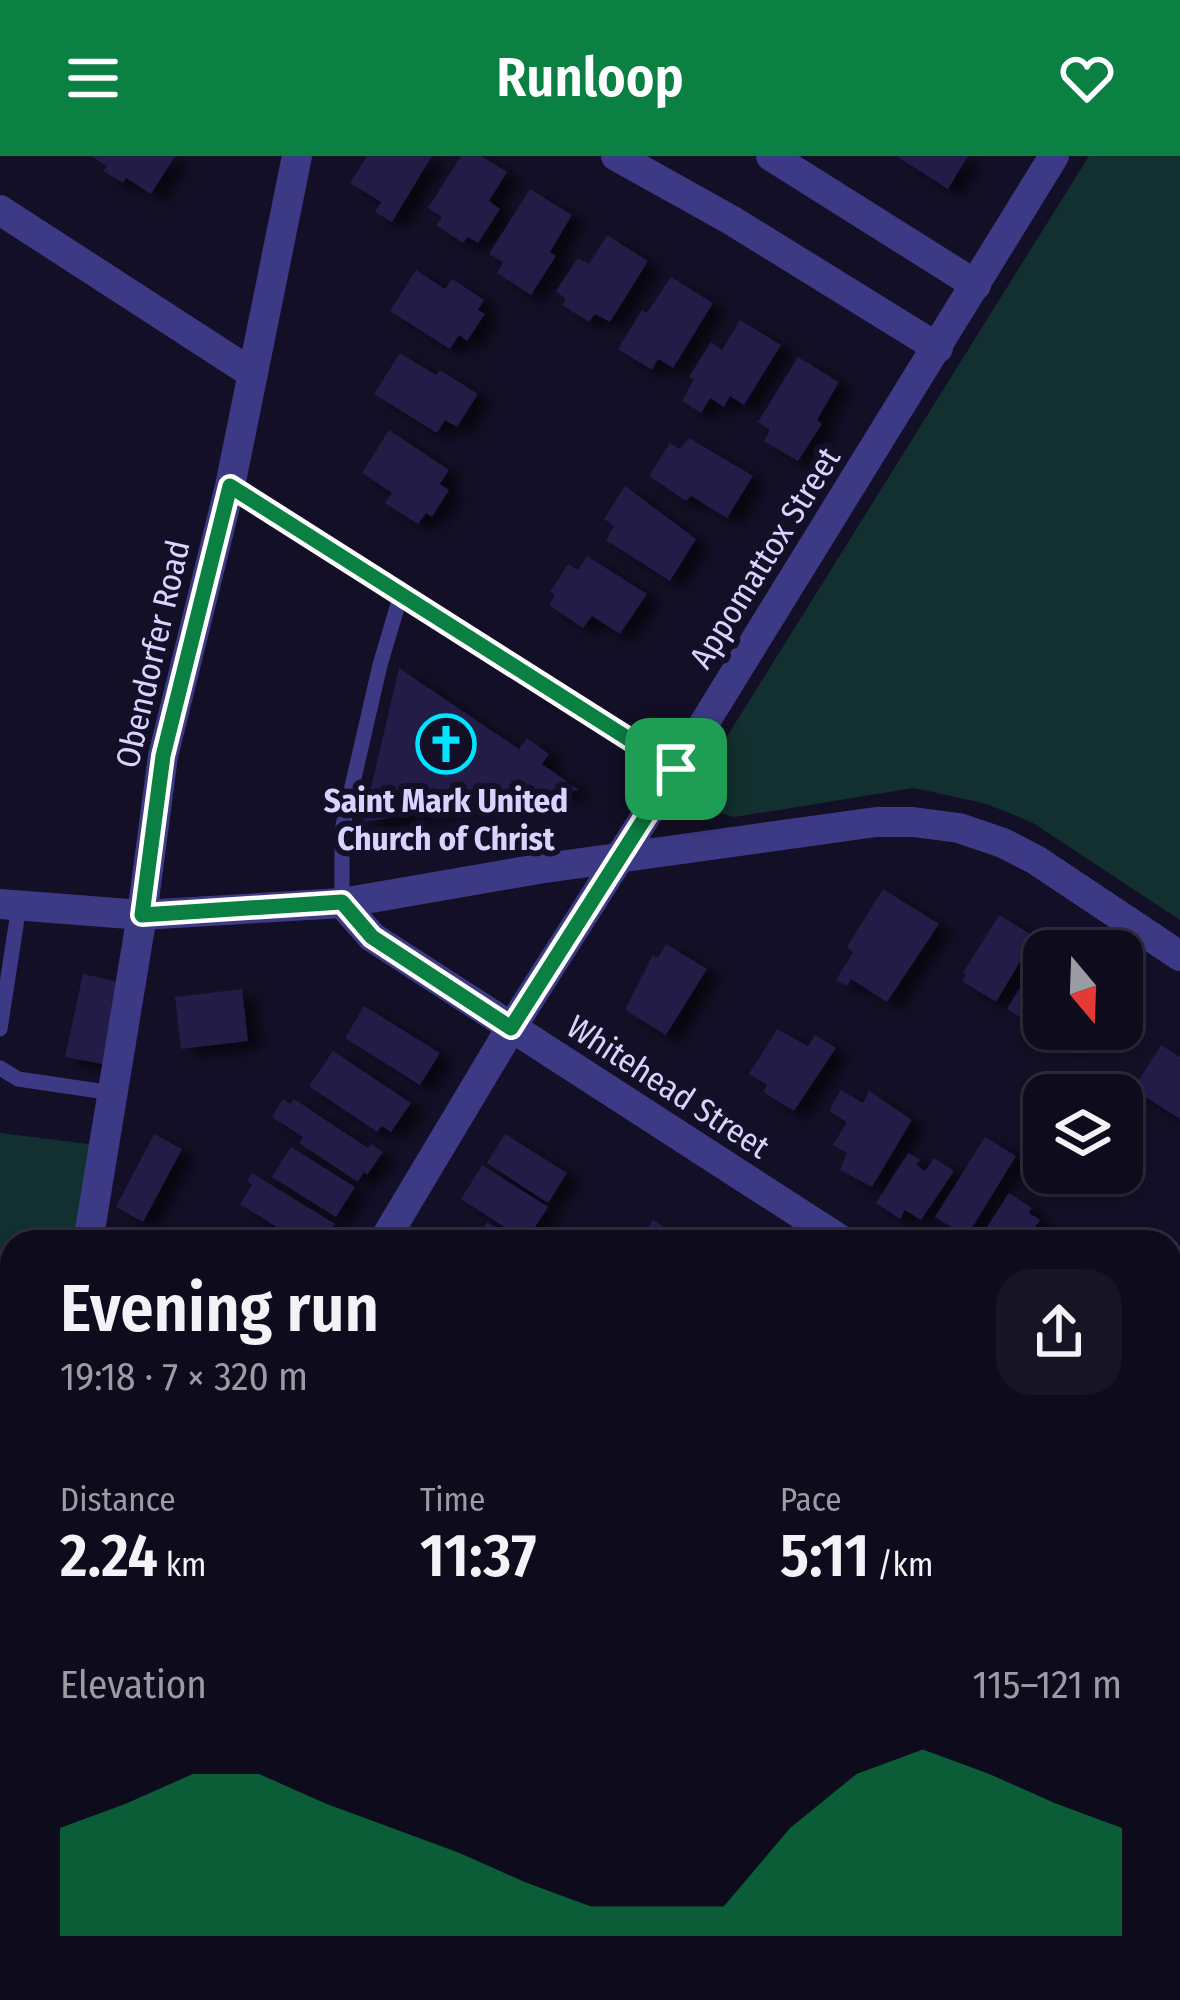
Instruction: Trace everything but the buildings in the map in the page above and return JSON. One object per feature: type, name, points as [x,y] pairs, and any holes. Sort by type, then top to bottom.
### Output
[{"type":"street","name":"Obendorfer Road","points":[[90,1230],[163,756],[230,486],[297,156]]},
{"type":"street","points":[[616,156],[731,220],[938,348]]},
{"type":"street","points":[[771,156],[976,285]]},
{"type":"street","name":"Appomattox Street","points":[[390,1230],[1054,156]]},
{"type":"street","points":[[0,210],[253,374]]},
{"type":"street","points":[[10,905],[142,915],[342,902],[876,822],[913,821],[1003,843],[1180,956]]},
{"type":"street","name":"Whitehead Street","points":[[342,902],[372,937],[825,1230]]},
{"type":"lane","points":[[230,486],[676,769]]},
{"type":"lane","points":[[342,902],[342,830],[400,594]]},
{"type":"lane","points":[[0,1029],[10,905]]},
{"type":"lane","points":[[0,1068],[18,1079],[113,1093]]},
{"type":"green space","points":[[1089,156],[1180,156],[1180,920],[1033,823],[987,804],[914,788],[735,817],[718,813],[701,799],[701,778]]},
{"type":"green space","points":[[0,1133],[97,1145],[78,1230],[0,1230]]},
{"type":"place","name":"Saint Mark United Church of Christ","points":[[446,744]]},
{"type":"route","points":[[230,486],[676,769],[511,1028],[372,937],[342,902],[142,915],[163,756],[230,486]]}]
